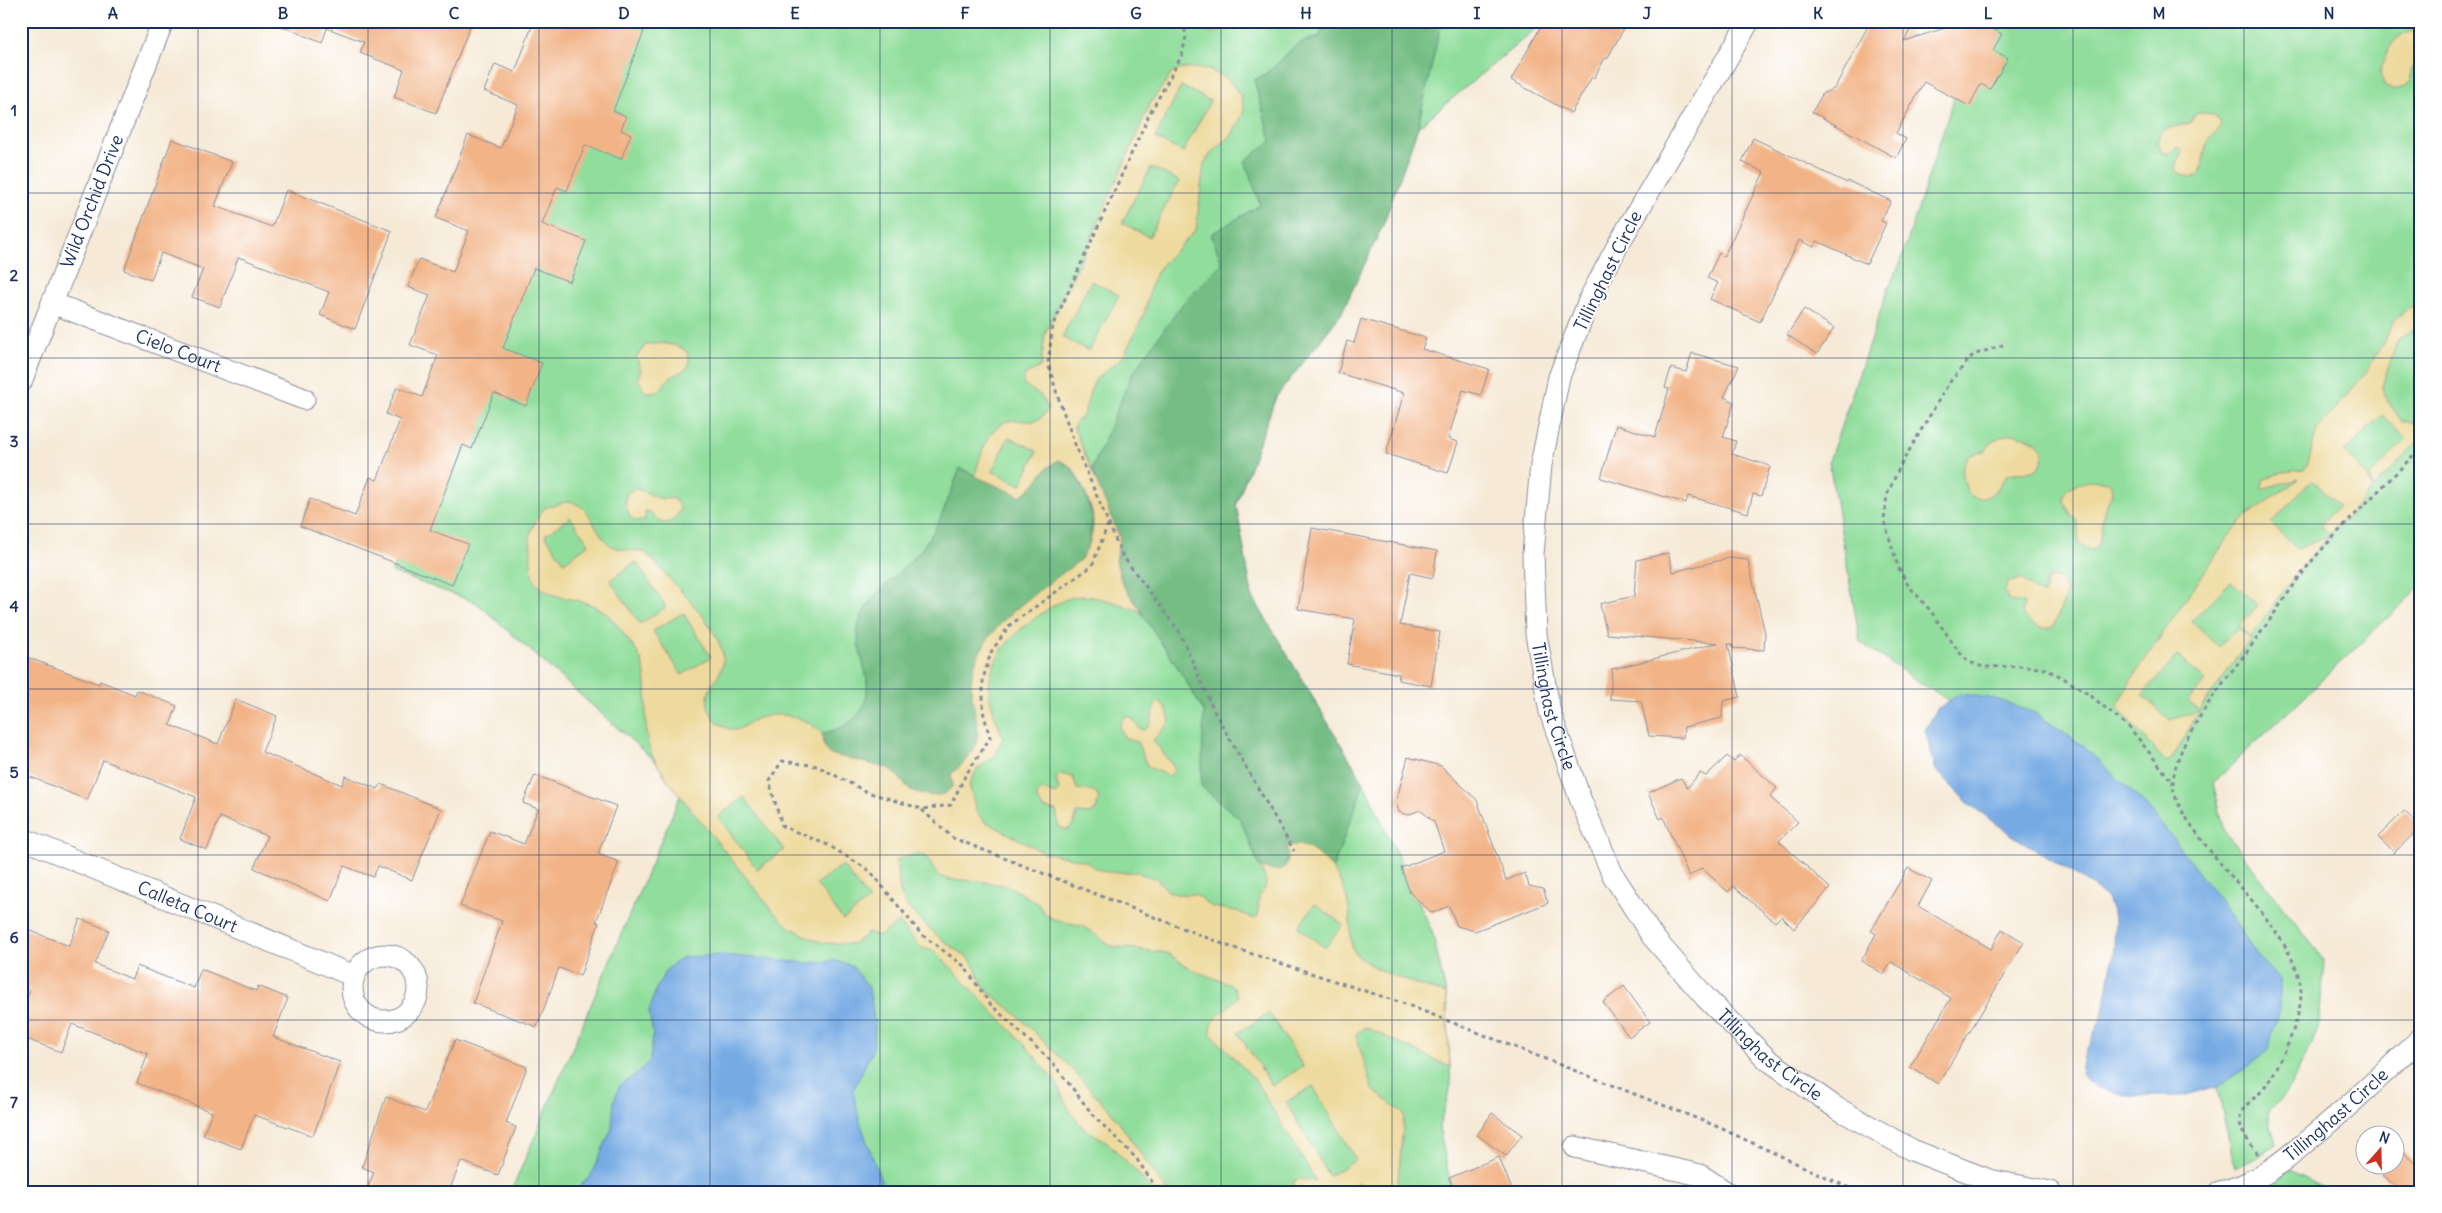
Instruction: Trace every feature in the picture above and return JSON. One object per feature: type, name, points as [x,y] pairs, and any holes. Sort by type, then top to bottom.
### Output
[{"type":"street","name":"Wild Orchid Drive","points":[[21,382],[163,21]]},
{"type":"street","name":"Tillinghast Circle","points":[[1749,21],[1619,243],[1590,298],[1559,377],[1541,465],[1534,554],[1536,634],[1550,712],[1581,801],[1613,875],[1652,936],[1706,998],[1767,1059],[1836,1107],[1912,1150],[1990,1180],[2050,1192]]},
{"type":"street","name":"Cielo Court","points":[[52,303],[304,399]]},
{"type":"street","name":"Calleta Court","points":[[21,838],[354,976]]},
{"type":"street","name":"Tillinghast Circle","points":[[2231,1191],[2269,1172],[2351,1104],[2421,1038]]},
{"type":"street","points":[[1575,1148],[1700,1175],[1726,1192]]},
{"type":"path","points":[[1183,21],[1186,36],[1182,55],[1150,115],[1053,326],[1048,363],[1076,447],[1122,555],[1179,632],[1215,714],[1294,851]]},
{"type":"path","points":[[2003,345],[1973,355],[1949,383],[1900,466],[1887,495],[1884,520],[1898,567],[1908,585],[1930,610],[1959,652],[1969,662],[1983,668],[2023,666],[2045,669],[2062,677],[2091,696],[2130,728],[2173,784],[2178,802],[2204,842],[2275,931],[2292,956],[2301,993],[2290,1040],[2279,1067],[2264,1089],[2245,1106],[2240,1118],[2242,1130],[2276,1183],[2290,1192]]},
{"type":"path","points":[[2173,784],[2177,763],[2222,683],[2312,562],[2421,447]]},
{"type":"path","points":[[1108,524],[1092,566],[1010,625],[991,652],[984,679],[983,695],[983,711],[990,738],[966,776],[951,805],[922,809],[867,792],[817,766],[782,761],[769,781],[782,826],[828,845],[870,872],[921,934],[964,966],[990,1004],[1053,1063],[1093,1115],[1136,1158],[1159,1192]]},
{"type":"path","points":[[922,809],[953,838],[1228,946],[1405,1004],[1716,1126],[1858,1192]]},
{"type":"green space","points":[[592,21],[1545,21],[1418,127],[1383,225],[1341,314],[1276,397],[1236,504],[1252,596],[1364,783],[1432,931],[1446,994],[1451,1085],[1439,1127],[1452,1192],[511,1192],[684,787],[477,603],[392,572],[544,138]]},
{"type":"green space","points":[[1323,21],[1444,21],[1440,28],[1418,127],[1383,225],[1341,314],[1276,397],[1236,504],[1252,596],[1364,783],[1333,868],[1313,850],[1288,858],[1283,868],[1278,871],[1260,868],[1240,819],[1201,786],[1204,712],[1178,668],[1122,584],[1116,561],[1120,538],[1109,516],[1092,469],[1132,374],[1183,303],[1222,264],[1211,234],[1260,205],[1245,161],[1271,141],[1254,80],[1273,68],[1298,44],[1318,38],[1322,31]]},
{"type":"green space","points":[[1979,21],[2421,21],[2421,586],[2213,783],[2225,832],[2324,960],[2319,1025],[2291,1087],[2268,1113],[2276,1144],[2260,1156],[2235,1168],[2215,1078],[2255,1048],[2004,732],[1922,684],[1860,642],[1829,461],[1889,286],[1900,264]]},
{"type":"green space","points":[[1058,460],[1071,467],[1084,491],[1093,518],[1088,548],[1080,560],[997,627],[973,690],[979,728],[977,744],[966,762],[951,774],[953,786],[945,794],[930,796],[911,791],[891,769],[829,754],[823,744],[822,733],[841,727],[857,716],[864,705],[867,694],[867,683],[858,641],[860,620],[872,600],[916,556],[935,529],[960,468],[1020,496],[1031,487],[1046,469]]},
{"type":"green space","points":[[2287,1168],[2330,1192],[2262,1192],[2273,1178]]},
{"type":"sand","points":[[1191,21],[1234,21],[1224,30],[1209,32],[1200,30]]},
{"type":"sand","points":[[2421,29],[2421,68],[2414,65],[2411,68],[2411,80],[2403,88],[2393,89],[2385,87],[2380,74],[2388,50],[2404,33]]},
{"type":"sand","points":[[1187,68],[1206,69],[1226,77],[1241,96],[1244,111],[1232,135],[1212,152],[1204,163],[1196,230],[1163,263],[1152,281],[1144,315],[1123,357],[1096,379],[1084,414],[1073,426],[1120,538],[1116,561],[1122,584],[1142,612],[1098,598],[1077,596],[1061,602],[1046,611],[1031,621],[1011,639],[997,659],[990,683],[991,702],[1003,738],[995,756],[977,769],[969,785],[977,813],[984,821],[1043,852],[1086,861],[1093,867],[1108,872],[1138,872],[1147,877],[1156,878],[1168,891],[1180,895],[1195,894],[1212,907],[1237,911],[1254,919],[1258,916],[1259,895],[1266,886],[1264,875],[1260,868],[1277,870],[1285,867],[1288,859],[1287,846],[1297,845],[1306,847],[1314,851],[1328,864],[1338,877],[1348,902],[1351,941],[1355,953],[1372,966],[1384,972],[1446,994],[1450,1067],[1365,1027],[1356,1034],[1372,1089],[1404,1114],[1397,1192],[1365,1192],[1359,1182],[1341,1192],[1293,1192],[1294,1181],[1299,1179],[1316,1181],[1255,1080],[1211,1034],[1217,1017],[1238,996],[1235,989],[1228,983],[1194,971],[1167,953],[1111,946],[1083,926],[1053,919],[1044,913],[1037,903],[1009,886],[979,881],[946,879],[937,875],[927,857],[919,853],[896,860],[900,892],[907,907],[942,940],[971,960],[985,989],[1019,1017],[1068,1065],[1113,1114],[1168,1192],[1152,1192],[1137,1172],[1106,1141],[1082,1127],[1071,1113],[1055,1081],[1026,1046],[935,951],[921,948],[899,922],[880,936],[868,933],[853,944],[824,943],[812,939],[788,926],[774,912],[668,781],[654,759],[646,732],[646,682],[644,670],[634,648],[615,622],[602,610],[589,604],[552,594],[539,586],[533,576],[530,533],[544,508],[570,501],[579,505],[587,512],[602,537],[610,545],[619,549],[647,554],[708,623],[715,634],[723,657],[723,664],[707,699],[708,708],[720,724],[735,730],[761,717],[771,715],[798,718],[822,733],[823,744],[829,754],[891,769],[911,791],[930,796],[945,794],[953,786],[951,774],[966,760],[975,746],[978,734],[971,683],[974,667],[981,650],[1004,620],[1080,560],[1086,551],[1093,530],[1092,514],[1088,500],[1075,472],[1067,464],[1058,460],[1046,469],[1031,487],[1020,496],[975,476],[979,461],[990,436],[1001,424],[1014,420],[1036,421],[1048,408],[1041,396],[1022,383],[1026,375],[1041,366],[1045,333],[1090,241],[1151,102],[1173,72]],"holes":[[[1181,86],[1210,101],[1183,152],[1155,138]],[[1151,167],[1179,181],[1149,237],[1122,223]],[[1091,281],[1119,295],[1089,351],[1062,337]],[[1009,437],[1037,451],[1021,485],[992,471]],[[570,517],[589,544],[564,562],[545,535]],[[636,562],[666,607],[640,624],[610,580]],[[683,613],[711,657],[682,675],[653,631]],[[744,797],[784,850],[757,869],[718,817]],[[842,865],[869,900],[843,920],[816,884]],[[1315,904],[1343,925],[1325,948],[1298,927]],[[1269,1013],[1303,1066],[1272,1086],[1238,1033]],[[1313,1086],[1356,1160],[1329,1176],[1286,1102]]]},
{"type":"sand","points":[[2196,114],[2213,114],[2220,123],[2207,144],[2199,174],[2195,177],[2188,177],[2179,173],[2176,168],[2182,150],[2177,147],[2170,153],[2163,153],[2159,137],[2165,129],[2190,123]]},
{"type":"sand","points":[[2421,303],[2421,322],[2408,334],[2398,339],[2382,386],[2384,396],[2401,420],[2421,426],[2421,438],[2373,489],[2370,476],[2407,439],[2382,415],[2344,452],[2368,477],[2372,490],[2330,534],[2320,526],[2339,506],[2312,480],[2271,523],[2297,549],[2330,535],[2293,578],[2251,637],[2239,626],[2258,606],[2231,581],[2192,621],[2219,647],[2238,628],[2251,638],[2200,710],[2188,701],[2206,681],[2178,656],[2142,695],[2170,720],[2199,711],[2167,763],[2117,707],[2131,680],[2229,536],[2248,515],[2299,479],[2261,489],[2264,479],[2283,472],[2302,470],[2307,466],[2317,430],[2369,369],[2395,320],[2408,308]]},
{"type":"sand","points":[[662,343],[678,346],[686,351],[689,358],[688,366],[670,378],[659,391],[645,392],[638,379],[641,369],[636,357],[646,345]]},
{"type":"sand","points":[[2016,434],[2035,441],[2041,448],[2043,457],[2039,467],[2030,472],[2008,474],[1997,489],[1988,496],[1977,498],[1970,495],[1963,476],[1963,465],[1968,457],[1984,451],[1992,442],[1999,438]]},
{"type":"sand","points":[[2097,480],[2108,482],[2111,485],[2112,492],[2104,512],[2099,544],[2092,550],[2079,544],[2077,521],[2069,511],[2064,497],[2070,487]]},
{"type":"sand","points":[[635,488],[659,498],[674,499],[680,507],[678,514],[673,520],[666,523],[657,520],[646,510],[645,519],[639,521],[631,518],[628,514],[626,498],[627,493]]},
{"type":"sand","points":[[2052,577],[2061,579],[2067,592],[2054,626],[2040,628],[2028,620],[2022,613],[2024,603],[2009,601],[2004,591],[2009,582],[2021,579],[2042,595],[2045,590],[2046,581]]},
{"type":"sand","points":[[1158,702],[1166,707],[1170,722],[1153,740],[1173,766],[1174,771],[1169,776],[1148,767],[1137,742],[1124,737],[1120,726],[1123,718],[1128,716],[1132,718],[1140,729],[1145,730],[1150,723],[1155,705]]},
{"type":"sand","points":[[1061,774],[1073,777],[1077,789],[1095,791],[1099,799],[1096,810],[1089,814],[1077,813],[1074,824],[1067,830],[1059,827],[1056,811],[1043,808],[1037,799],[1037,795],[1042,790],[1057,794],[1059,790],[1056,779]]},
{"type":"water","points":[[1960,694],[1996,699],[2035,713],[2081,744],[2151,810],[2229,913],[2257,956],[2280,980],[2280,1009],[2268,1049],[2244,1070],[2217,1086],[2183,1096],[2129,1096],[2095,1087],[2081,1074],[2084,1056],[2104,1012],[2114,949],[2115,920],[2107,898],[2086,881],[2012,835],[1968,803],[1936,770],[1925,730],[1938,708]]},
{"type":"water","points":[[723,955],[807,963],[835,961],[851,965],[869,987],[875,1026],[873,1049],[853,1091],[859,1119],[885,1192],[574,1192],[591,1175],[612,1128],[614,1101],[620,1085],[636,1075],[650,1060],[653,1035],[649,1011],[656,989],[666,970],[683,957]]},
{"type":"building","points":[[270,21],[472,21],[436,113],[394,97],[404,70],[360,53],[364,42],[327,28],[322,43]]},
{"type":"building","points":[[534,21],[637,21],[635,28],[644,31],[613,111],[626,116],[621,130],[631,134],[621,159],[585,145],[567,191],[557,187],[542,224],[586,241],[570,282],[534,268],[503,348],[542,363],[526,406],[494,393],[472,449],[463,445],[430,530],[468,544],[452,585],[300,526],[310,499],[355,516],[370,477],[377,480],[400,420],[386,414],[397,387],[422,397],[438,355],[410,345],[430,295],[408,287],[419,259],[453,272],[469,231],[436,218],[468,135],[501,148],[518,105],[484,91],[495,64],[515,72]]},
{"type":"building","points":[[1544,21],[1628,21],[1607,59],[1605,58],[1594,78],[1592,77],[1571,113],[1511,80]]},
{"type":"building","points":[[1871,21],[1915,21],[1904,41],[1967,21],[1979,21],[2002,34],[1993,50],[2008,58],[1990,89],[1981,84],[1969,106],[1924,82],[1896,133],[1906,139],[1896,158],[1812,112],[1823,93],[1834,89]]},
{"type":"building","points":[[1753,138],[1847,183],[1848,181],[1891,201],[1881,221],[1886,223],[1867,264],[1817,241],[1814,247],[1799,240],[1760,322],[1710,299],[1718,283],[1707,278],[1719,253],[1724,256],[1764,172],[1742,162]]},
{"type":"building","points":[[172,139],[232,162],[215,206],[272,227],[286,190],[392,231],[355,329],[320,315],[329,292],[241,258],[238,258],[220,307],[192,297],[203,269],[161,253],[151,280],[124,270]]},
{"type":"building","points":[[1804,309],[1834,328],[1817,354],[1787,335]]},
{"type":"building","points":[[1361,319],[1426,338],[1422,349],[1489,369],[1481,395],[1463,390],[1448,439],[1458,442],[1448,473],[1386,454],[1404,393],[1338,373],[1347,341],[1354,343]]},
{"type":"building","points":[[1692,353],[1739,366],[1724,397],[1734,402],[1723,437],[1736,441],[1732,454],[1770,466],[1761,496],[1753,494],[1748,513],[1688,496],[1686,503],[1601,478],[1616,425],[1655,437],[1669,389],[1665,388],[1671,368],[1686,372]]},
{"type":"building","points":[[1312,528],[1437,551],[1433,578],[1410,573],[1400,625],[1440,632],[1431,686],[1398,680],[1399,674],[1347,664],[1355,619],[1298,609]]},
{"type":"building","points":[[1668,553],[1673,572],[1729,558],[1748,560],[1765,633],[1764,650],[1733,648],[1732,644],[1728,644],[1740,697],[1723,701],[1722,718],[1684,727],[1683,738],[1649,736],[1641,701],[1610,699],[1612,669],[1718,643],[1607,634],[1600,604],[1634,596],[1637,560]]},
{"type":"building","points":[[21,655],[99,684],[100,681],[135,695],[137,690],[177,706],[170,725],[218,744],[236,699],[277,716],[262,752],[342,785],[345,776],[378,789],[381,784],[441,809],[412,880],[378,866],[373,877],[344,866],[330,901],[254,868],[267,836],[220,817],[207,850],[180,839],[196,797],[103,760],[87,800],[21,773]]},
{"type":"building","points":[[1740,755],[1777,788],[1770,797],[1798,822],[1779,841],[1830,888],[1794,929],[1781,916],[1775,922],[1733,886],[1728,892],[1702,868],[1689,876],[1663,817],[1660,819],[1648,793],[1681,778],[1687,788],[1700,773],[1706,776],[1727,756],[1734,762]]},
{"type":"building","points":[[1408,757],[1441,766],[1477,800],[1506,880],[1525,873],[1529,886],[1543,889],[1548,903],[1475,931],[1457,926],[1449,906],[1432,913],[1410,893],[1401,868],[1444,851],[1434,822],[1420,810],[1408,815],[1399,812],[1396,802]]},
{"type":"building","points":[[535,775],[616,806],[598,854],[619,862],[596,922],[599,923],[580,976],[559,968],[537,1027],[473,1003],[502,921],[460,906],[490,831],[524,844],[538,809],[523,803]]},
{"type":"building","points":[[2404,811],[2421,827],[2394,853],[2378,837]]},
{"type":"building","points":[[1908,868],[1932,881],[1918,906],[1991,949],[2002,929],[2024,942],[1938,1084],[1910,1067],[1951,998],[1891,962],[1884,974],[1861,961],[1876,934],[1871,931]]},
{"type":"building","points":[[80,919],[109,930],[95,964],[132,979],[137,966],[194,988],[201,969],[256,991],[258,986],[288,998],[273,1037],[340,1062],[313,1136],[254,1115],[241,1149],[203,1135],[212,1112],[137,1083],[148,1054],[72,1024],[61,1052],[21,1037],[21,1012],[30,990],[21,986],[21,927],[69,946]]},
{"type":"building","points":[[1624,986],[1650,1022],[1629,1037],[1603,1002]]},
{"type":"building","points":[[455,1040],[527,1067],[506,1123],[516,1127],[498,1175],[461,1161],[449,1192],[366,1192],[374,1172],[362,1167],[386,1097],[425,1112]]},
{"type":"building","points":[[1492,1113],[1522,1135],[1506,1156],[1477,1135]]},
{"type":"building","points":[[2404,1153],[2421,1169],[2421,1192],[2401,1192],[2384,1176],[2404,1176]]},
{"type":"building","points":[[1499,1157],[1513,1192],[1455,1192],[1449,1178]]}]
